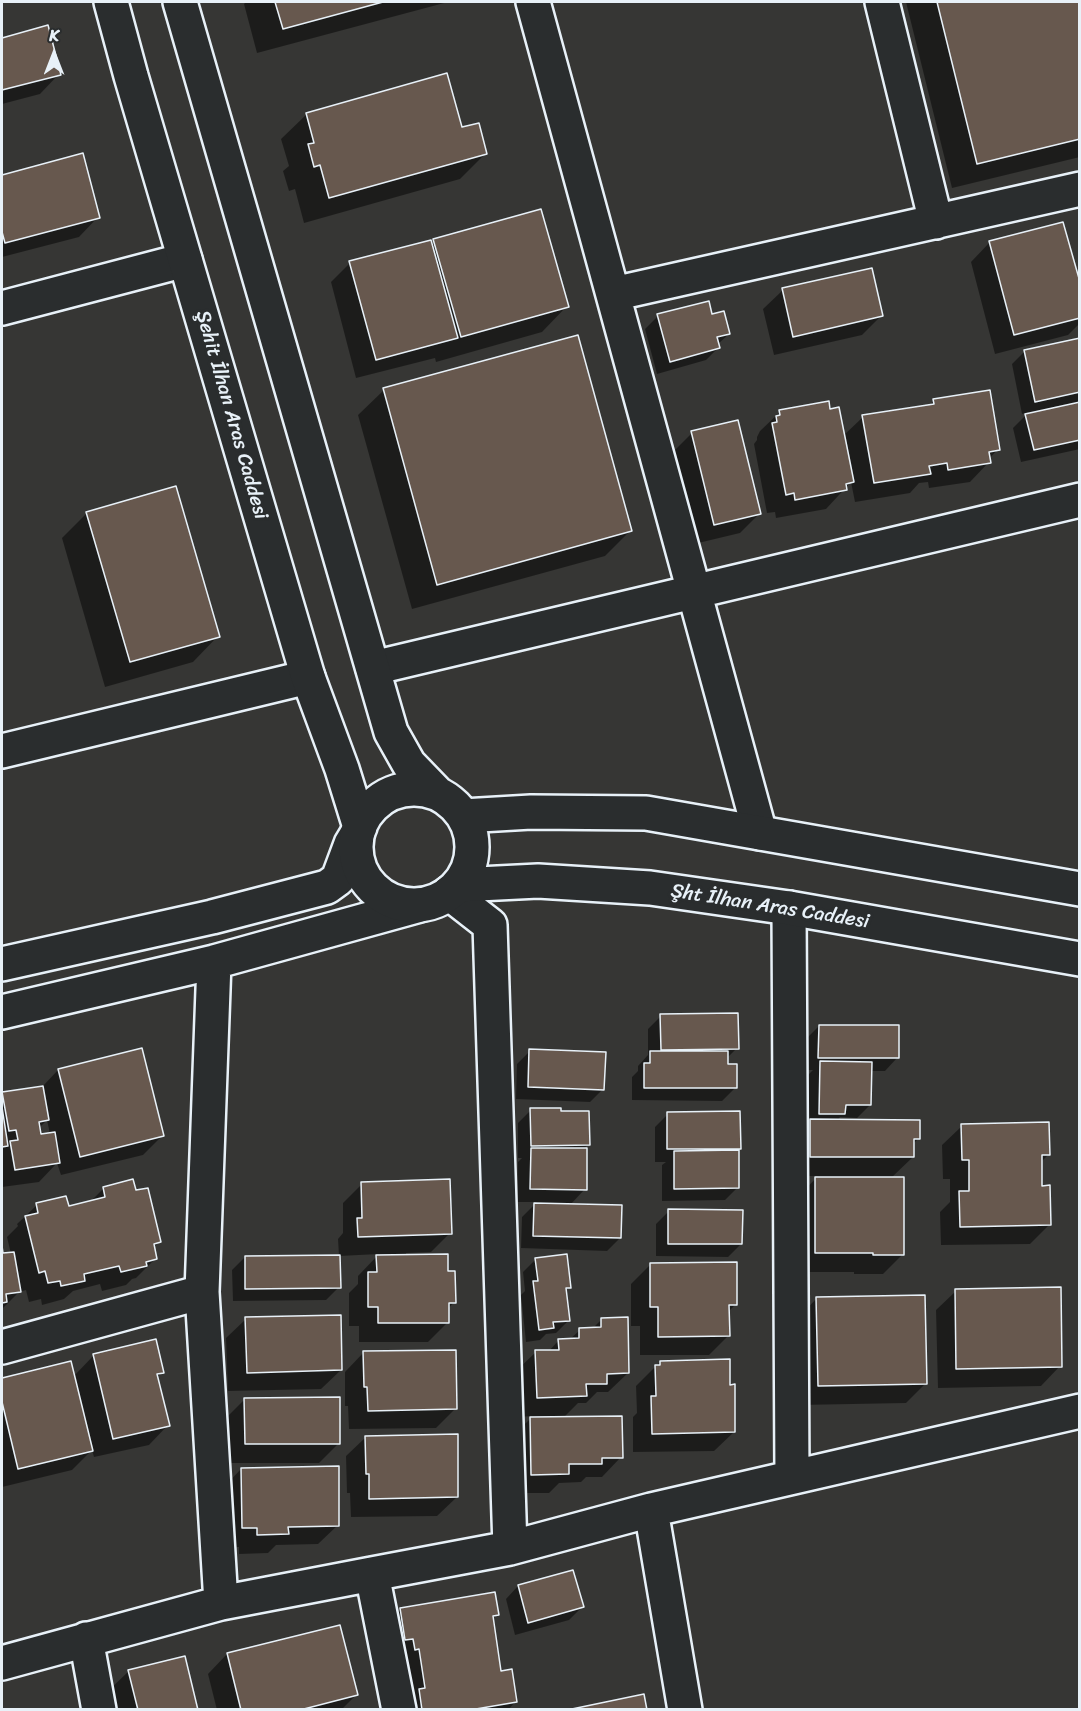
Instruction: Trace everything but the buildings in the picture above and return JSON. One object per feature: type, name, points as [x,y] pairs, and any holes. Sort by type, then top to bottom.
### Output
[{"type":"street","name":"Şehit İlhan Aras Caddesi","points":[[111,2],[308,677],[342,769],[358,830]]},
{"type":"street","points":[[180,2],[392,732],[409,764],[436,794]]},
{"type":"street","points":[[533,2],[760,833]]},
{"type":"street","points":[[882,2],[936,222]]},
{"type":"street","points":[[613,294],[1080,189]]},
{"type":"street","points":[[2,308],[185,260]]},
{"type":"street","points":[[373,668],[1080,500]]},
{"type":"street","points":[[2,751],[308,677]]},
{"type":"street","points":[[2,964],[212,917],[327,887],[338,879],[351,844],[363,819],[373,805],[403,790],[420,789],[436,794],[452,803],[470,829],[471,859],[466,873],[442,894],[214,962],[2,1012]]},
{"type":"street","points":[[463,816],[531,812],[646,813],[1080,889]]},
{"type":"street","points":[[358,830],[355,850],[358,866],[365,880],[376,891],[389,900],[404,905],[442,894],[490,925],[510,1548]]},
{"type":"street","name":"Şht İlhan Aras Caddesi","points":[[442,894],[538,881],[650,888],[789,908],[1080,959]]},
{"type":"street","points":[[789,908],[792,1477]]},
{"type":"street","points":[[214,962],[202,1293],[221,1603]]},
{"type":"street","points":[[2,1347],[202,1293]]},
{"type":"street","points":[[2,1663],[221,1603],[510,1548],[651,1510],[1080,1411]]},
{"type":"street","points":[[651,1510],[685,1710]]},
{"type":"street","points":[[372,1574],[399,1710]]},
{"type":"street","points":[[86,1639],[99,1710]]}]
